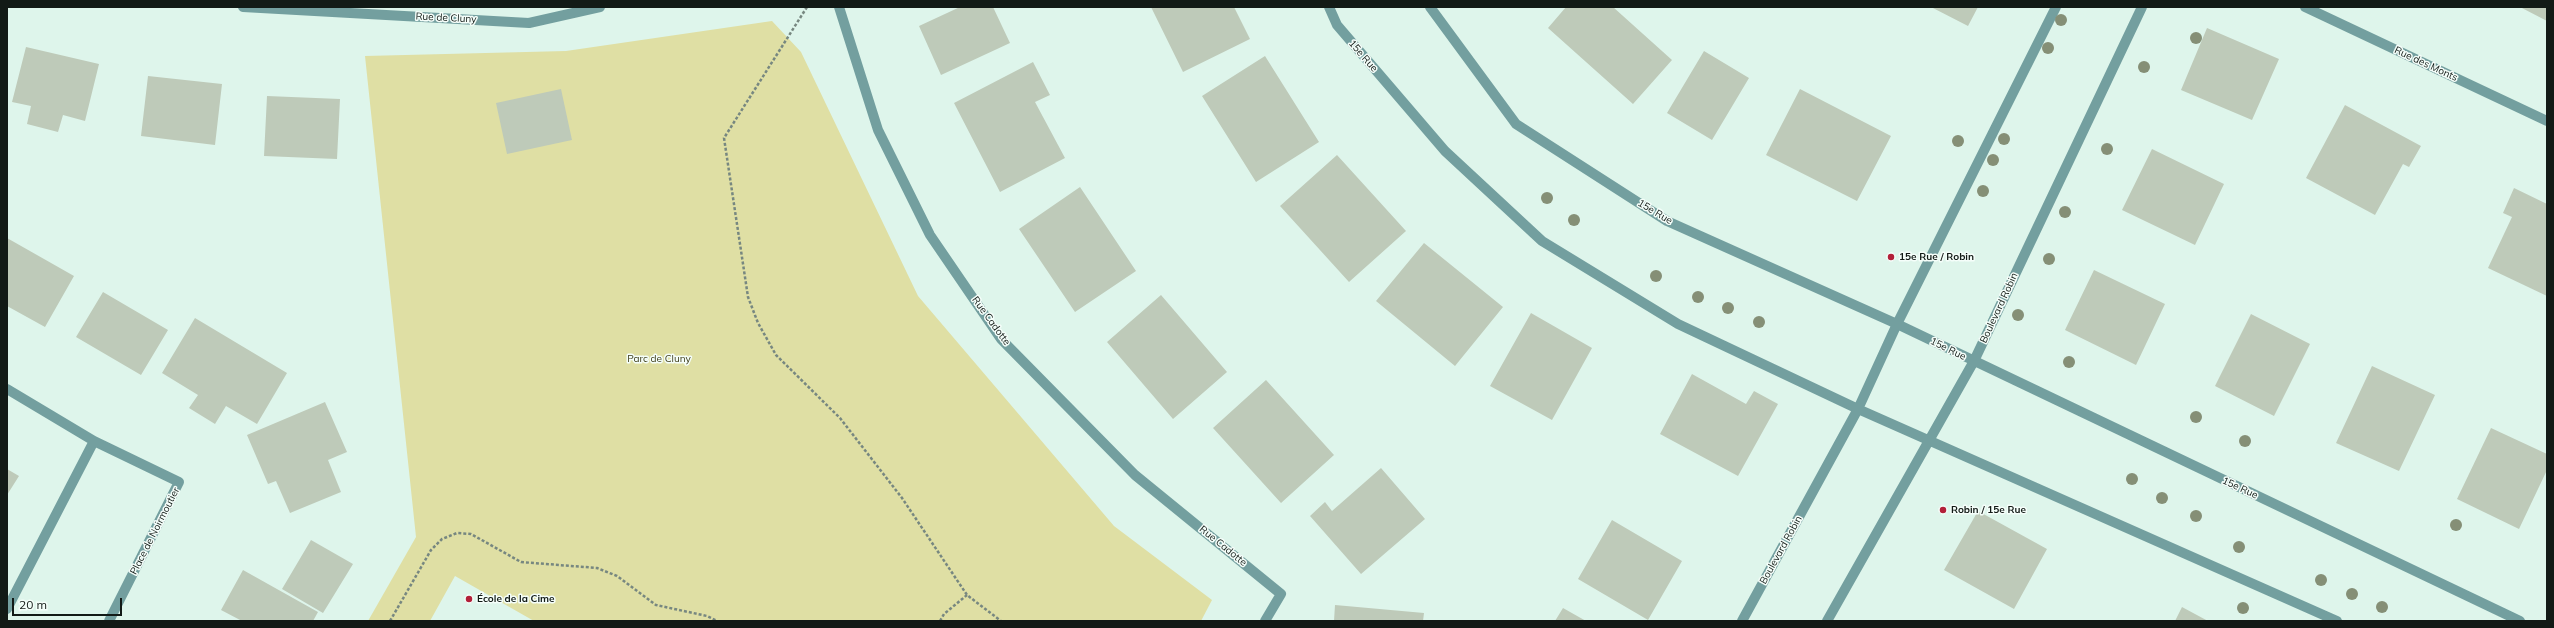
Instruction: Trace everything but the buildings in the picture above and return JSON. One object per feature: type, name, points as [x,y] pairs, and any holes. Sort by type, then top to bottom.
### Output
[{"type":"street","name":"Rue de Cluny","points":[[243,7],[529,23],[600,7]]},
{"type":"street","name":"Rue Cadotte","points":[[839,7],[878,130],[930,235],[1001,339],[1135,474],[1281,594],[1266,621]]},
{"type":"street","name":"15e Rue","points":[[1329,7],[1337,25],[1445,151],[1542,241],[1678,324],[1858,409],[2337,621]]},
{"type":"street","name":"15e Rue","points":[[1430,7],[1516,124],[1667,221],[1897,324],[2520,621]]},
{"type":"street","name":"Boulevard Robin","points":[[1742,621],[1858,409],[1897,324],[2056,7]]},
{"type":"street","name":"Boulevard Robin","points":[[1827,621],[1974,361],[2142,7]]},
{"type":"street","name":"Rue des Monts","points":[[2305,7],[2547,121]]},
{"type":"street","name":"Place de Noirmoutier","points":[[7,389],[94,441],[179,482],[109,621]]},
{"type":"street","points":[[7,609],[94,441]]},
{"type":"path","points":[[807,7],[724,138],[748,297],[758,323],[776,355],[840,418],[902,498],[967,596],[1000,621]]},
{"type":"path","points":[[390,621],[431,550],[442,539],[457,533],[471,534],[521,562],[597,568],[617,576],[656,605],[707,616],[717,621]]},
{"type":"path","points":[[940,621],[944,614],[967,596]]},
{"type":"green space","name":"Parc de Cluny","points":[[772,21],[801,52],[918,296],[1114,526],[1212,600],[1201,621],[534,621],[455,576],[430,621],[368,621],[416,537],[365,56],[566,51]]},
{"type":"place","name":"15e Rue / Robin","points":[[1891,257]]},
{"type":"place","name":"Robin / 15e Rue","points":[[1943,510]]},
{"type":"place","name":"École de la Cime","points":[[469,599]]}]
